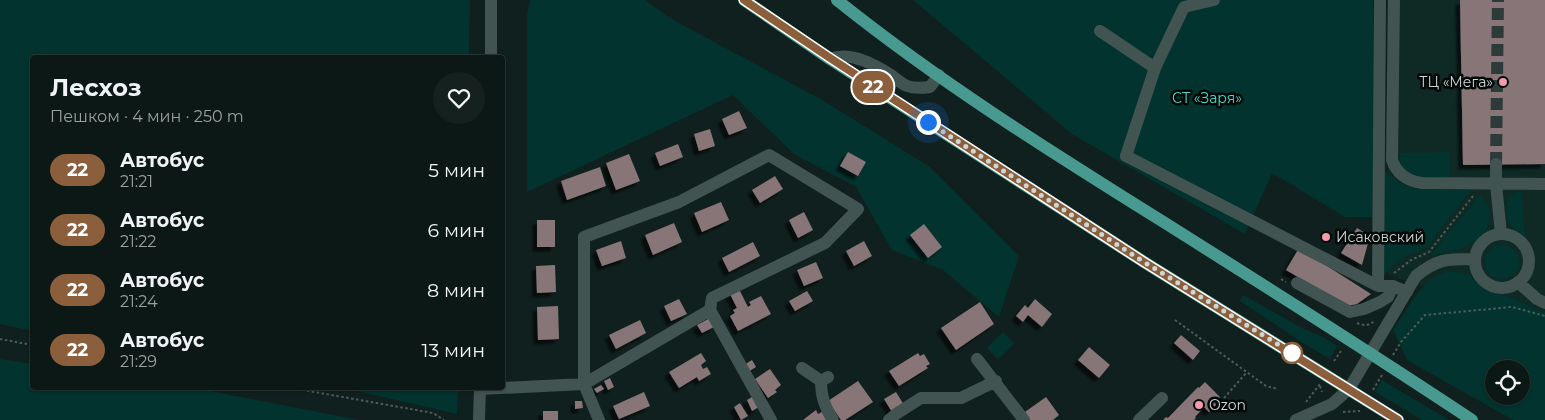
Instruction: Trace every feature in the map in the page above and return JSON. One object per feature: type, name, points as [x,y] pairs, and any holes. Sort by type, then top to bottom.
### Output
[{"type":"main road","points":[[744,0],[1144,262],[1398,420]]},
{"type":"main road","points":[[837,0],[939,75],[1054,155],[1372,353],[1472,420]]},
{"type":"street","points":[[491,0],[491,55]]},
{"type":"street","points":[[1214,0],[1184,7],[1155,68],[1126,156],[1378,286],[1393,286],[1407,292]]},
{"type":"street","points":[[1378,286],[1380,0]]},
{"type":"street","points":[[1394,0],[1392,160],[1395,168],[1406,178],[1414,182],[1545,184]]},
{"type":"street","points":[[1100,31],[1155,68]]},
{"type":"street","points":[[830,58],[838,55],[851,57],[880,68],[908,86],[921,89],[930,87],[939,75]]},
{"type":"street","points":[[599,420],[584,384],[584,237],[679,202],[769,155],[858,209],[825,243],[712,298],[710,310],[771,420]]},
{"type":"street","points":[[1496,164],[1501,234]]},
{"type":"street","points":[[1501,234],[1510,235],[1519,240],[1525,247],[1528,256],[1528,266],[1525,275],[1511,286],[1502,288],[1485,282],[1479,276],[1475,259],[1476,251],[1486,239],[1493,235],[1501,234]]},
{"type":"street","points":[[1296,420],[1332,404],[1349,390],[1416,276],[1428,266],[1445,259],[1475,259]]},
{"type":"street","points":[[1518,282],[1537,299],[1545,303]]},
{"type":"street","points":[[1297,283],[1350,312],[1364,309],[1380,302],[1388,297],[1393,286]]},
{"type":"street","points":[[505,387],[584,384],[710,310]]},
{"type":"street","points":[[977,359],[1024,420]]},
{"type":"street","points":[[802,368],[824,379],[820,393],[824,406],[832,420]]},
{"type":"street","points":[[889,420],[921,398],[961,398],[996,382]]},
{"type":"street","points":[[479,420],[480,390]]},
{"type":"street","points":[[1139,420],[1162,398]]},
{"type":"path","points":[[1378,286],[1410,260],[1429,252],[1476,192]]},
{"type":"path","points":[[1338,412],[1360,411],[1401,342],[1426,315],[1512,307],[1545,316]]},
{"type":"path","points":[[1371,324],[1376,319]]},
{"type":"path","points":[[1174,320],[1266,386],[1278,389]]},
{"type":"path","points":[[0,339],[30,345]]},
{"type":"path","points":[[1334,361],[1341,351]]},
{"type":"path","points":[[1224,398],[1247,372]]},
{"type":"path","points":[[1304,405],[1320,384],[1322,392]]},
{"type":"path","points":[[303,390],[433,413],[444,420]]},
{"type":"shaded area","points":[[1387,0],[1545,0],[1545,312],[1417,285],[1388,274]]},
{"type":"green space","points":[[0,0],[470,0],[469,55],[30,55],[30,331],[0,324]]},
{"type":"green space","points":[[530,0],[645,0],[670,18],[824,101],[930,167],[1019,256],[999,317],[943,270],[892,250],[856,187],[794,154],[733,95],[527,192],[527,15]]},
{"type":"green space","name":"СТ «Заря»","points":[[913,0],[1373,0],[1376,217],[1345,217],[1272,173],[1245,234],[1072,134]]},
{"type":"green space","points":[[1449,152],[1450,177],[1416,176],[1403,168],[1400,162],[1400,153]]},
{"type":"green space","points":[[1383,170],[1398,182],[1415,189],[1471,190],[1427,247],[1400,259],[1384,275]]},
{"type":"green space","points":[[1522,190],[1525,238],[1512,227],[1506,213],[1507,201],[1515,193]]},
{"type":"green space","points":[[1480,195],[1489,208],[1489,223],[1483,234],[1463,248],[1431,255]]},
{"type":"green space","points":[[1502,245],[1509,246],[1514,250],[1518,255],[1518,269],[1514,274],[1509,278],[1502,279],[1495,278],[1490,274],[1486,269],[1485,262],[1486,255],[1490,250],[1495,246]]},
{"type":"green space","points":[[1452,271],[1472,276],[1484,288],[1545,312],[1545,420],[1513,420],[1486,405],[1530,405],[1530,360],[1485,360],[1485,404],[1407,360],[1393,330],[1410,303],[1433,278],[1442,273]]},
{"type":"green space","points":[[1243,295],[1337,346],[1330,359],[1240,301]]},
{"type":"green space","points":[[1003,332],[1014,343],[998,359],[987,348]]},
{"type":"green space","points":[[0,359],[30,364],[30,390],[205,390],[359,420],[0,420]]},
{"type":"green space","points":[[1382,380],[1449,420],[1422,420],[1375,392]]},
{"type":"green space","points":[[353,390],[458,390],[457,414]]},
{"type":"building","name":"ТЦ «Мега»","points":[[1460,0],[1545,0],[1545,164],[1463,165]]},
{"type":"building","points":[[739,111],[747,128],[729,135],[722,119]]},
{"type":"building","points":[[710,129],[715,146],[699,151],[694,134]]},
{"type":"building","points":[[678,144],[683,157],[660,166],[655,153]]},
{"type":"building","points":[[848,152],[866,162],[858,176],[840,166]]},
{"type":"building","points":[[629,154],[640,181],[616,190],[606,163]]},
{"type":"building","points":[[600,167],[606,186],[567,200],[561,181]]},
{"type":"building","points":[[775,176],[783,189],[760,203],[752,190]]},
{"type":"building","points":[[721,202],[729,220],[702,232],[694,213]]},
{"type":"building","points":[[804,212],[813,230],[798,238],[789,220]]},
{"type":"building","points":[[537,220],[555,220],[555,247],[537,247]]},
{"type":"building","points":[[674,223],[682,242],[653,255],[645,235]]},
{"type":"building","points":[[924,224],[942,247],[928,258],[910,235]]},
{"type":"building","points":[[1357,228],[1370,236],[1362,265],[1341,253]]},
{"type":"building","points":[[621,241],[626,258],[602,266],[596,250]]},
{"type":"building","points":[[864,241],[872,256],[854,266],[846,251]]},
{"type":"building","points":[[753,242],[760,256],[729,272],[722,258]]},
{"type":"building","points":[[1299,248],[1371,294],[1357,304],[1347,306],[1286,270]]},
{"type":"building","points":[[816,262],[823,278],[804,286],[797,270]]},
{"type":"building","points":[[555,265],[556,292],[537,293],[536,266]]},
{"type":"building","points":[[739,289],[748,307],[751,305],[749,302],[761,296],[771,314],[738,331],[730,316],[735,313],[733,310],[737,308],[730,294]]},
{"type":"building","points":[[807,291],[813,301],[795,311],[789,301]]},
{"type":"building","points":[[679,299],[687,314],[671,321],[664,306]]},
{"type":"building","points":[[1035,299],[1052,314],[1042,327],[1028,315],[1023,322],[1016,316],[1025,305],[1028,308]]},
{"type":"building","points":[[980,302],[994,324],[956,350],[941,328]]},
{"type":"building","points":[[558,306],[559,339],[538,340],[537,307]]},
{"type":"building","points":[[710,318],[714,327],[702,333],[697,325]]},
{"type":"building","points":[[640,320],[646,333],[616,349],[609,335]]},
{"type":"building","points":[[1181,335],[1200,351],[1193,360],[1174,343]]},
{"type":"building","points":[[1089,347],[1110,365],[1099,378],[1078,360]]},
{"type":"building","points":[[701,353],[706,361],[701,365],[703,369],[707,367],[711,374],[699,381],[697,377],[679,388],[669,372]]},
{"type":"building","points":[[918,353],[920,356],[924,354],[930,364],[926,366],[928,368],[899,386],[889,371]]},
{"type":"building","points":[[752,360],[756,367],[748,372],[744,365]]},
{"type":"building","points":[[770,369],[781,385],[775,390],[777,392],[768,398],[755,379]]},
{"type":"building","points":[[610,378],[614,387],[608,390],[604,381]]},
{"type":"building","points":[[858,381],[873,402],[845,420],[841,420],[828,401]]},
{"type":"building","points":[[1205,382],[1220,397],[1215,403],[1216,405],[1209,412],[1204,407],[1194,420],[1163,420],[1166,417],[1168,418]]},
{"type":"building","points":[[601,385],[604,389],[597,393],[594,389]]},
{"type":"building","points":[[644,392],[650,406],[619,419],[613,406]]},
{"type":"building","points":[[896,392],[904,405],[892,412],[884,399]]},
{"type":"building","points":[[752,397],[759,407],[752,411],[747,400]]},
{"type":"building","points":[[1046,397],[1059,415],[1053,420],[1030,420],[1025,412]]},
{"type":"building","points":[[575,401],[582,401],[583,408],[575,409]]},
{"type":"building","points":[[740,403],[748,416],[741,420],[734,407]]},
{"type":"building","points":[[816,410],[818,414],[822,412],[826,420],[803,420]]},
{"type":"building","points":[[543,411],[558,411],[558,420],[543,420]]},
{"type":"tunnel","points":[[1496,164],[1498,0]]},
{"type":"bus line","name":"22","points":[[744,0],[1144,262],[1398,420]]},
{"type":"place","name":"ТЦ «Мега»","points":[[1503,82]]},
{"type":"place","name":"Исаковский","points":[[1326,237]]},
{"type":"place","name":"Ozon","points":[[1199,405]]},
{"type":"route","points":[[928,122],[1144,262],[1292,353]]}]
